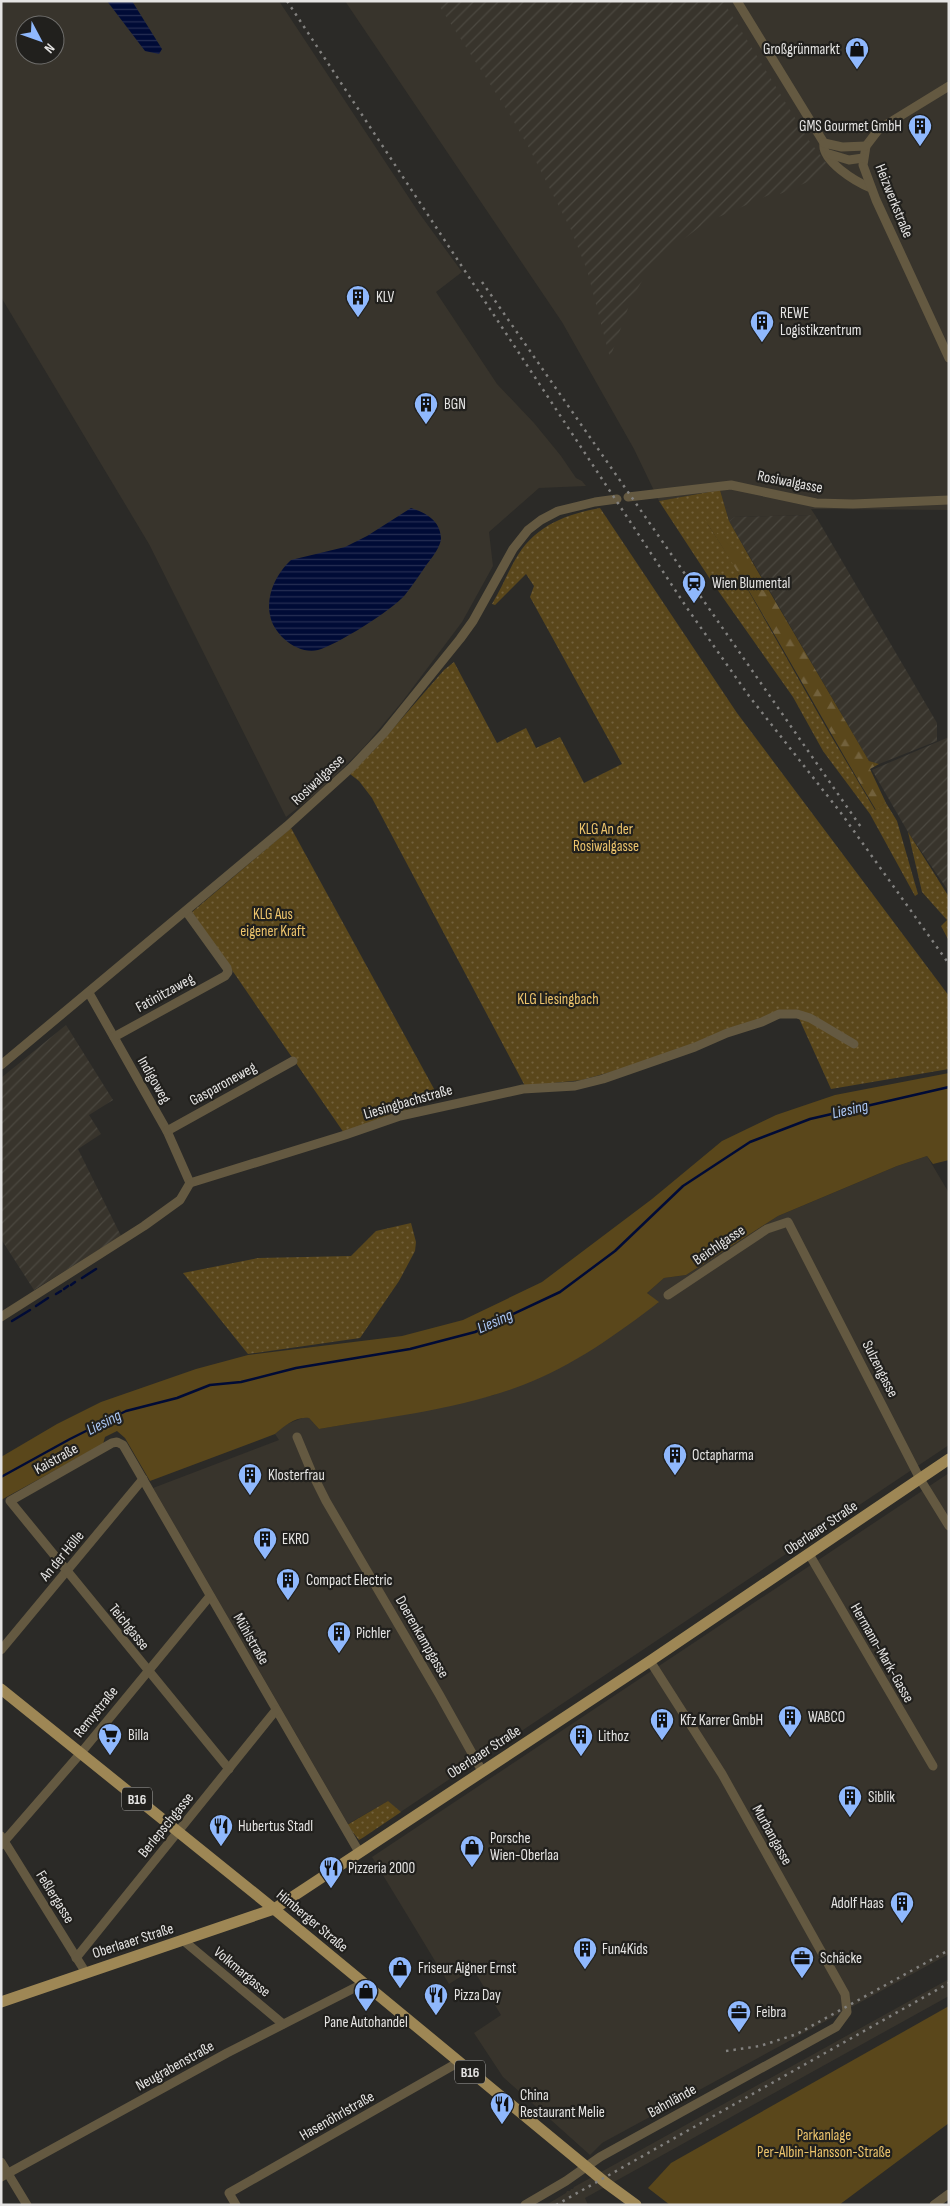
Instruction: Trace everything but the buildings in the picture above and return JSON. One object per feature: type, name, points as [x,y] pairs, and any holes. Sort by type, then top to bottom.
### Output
[{"type":"main road","name":"Oberlaaer Straße","points":[[1,2002],[274,1909],[650,1661],[949,1459]]},
{"type":"main road","name":"Himberger Straße","points":[[1,1689],[636,2205]]},
{"type":"street","points":[[737,1],[824,143],[824,148],[829,154],[830,160],[852,179],[871,188]]},
{"type":"street","name":"Heizwerkstraße","points":[[949,86],[879,129],[866,146],[863,158],[865,173],[871,188],[949,358]]},
{"type":"street","points":[[824,143],[842,147],[866,146]]},
{"type":"street","points":[[829,154],[849,160],[863,158]]},
{"type":"street","name":"Rosiwalgasse","points":[[628,497],[731,486],[816,502],[853,504],[949,500]]},
{"type":"street","name":"Rosiwalgasse","points":[[1,1065],[302,813],[352,768],[374,744],[464,633],[513,549],[528,530],[558,511],[617,498]]},
{"type":"street","name":"Fatinitzaweg","points":[[114,1037],[228,972],[186,911]]},
{"type":"street","name":"Indigoweg","points":[[89,993],[167,1131],[190,1183]]},
{"type":"street","name":"Liesingbachstraße","points":[[190,1183],[416,1111],[523,1089],[575,1086],[603,1079],[695,1047],[780,1014],[797,1014],[810,1018],[854,1044]]},
{"type":"street","name":"Gasparoneweg","points":[[167,1131],[293,1061]]},
{"type":"street","points":[[1,1317],[105,1252],[180,1200],[190,1183]]},
{"type":"street","name":"Beichlgasse","points":[[668,1295],[767,1229],[788,1222]]},
{"type":"street","name":"Sulzengasse","points":[[788,1222],[920,1479],[949,1526]]},
{"type":"street","name":"Doerenkampgasse","points":[[298,1437],[312,1473],[326,1501],[482,1771]]},
{"type":"street","name":"Mühlstraße","points":[[117,1442],[123,1445],[359,1852]]},
{"type":"street","name":"Kaistraße","points":[[10,1501],[117,1442]]},
{"type":"street","name":"An der Hölle","points":[[1,1650],[143,1479]]},
{"type":"street","name":"Teichgasse","points":[[10,1501],[66,1572],[229,1769]]},
{"type":"street","name":"Hermann-Mark-Gasse","points":[[808,1554],[933,1766]]},
{"type":"street","name":"Remystraße","points":[[3,1841],[80,1754],[210,1596]]},
{"type":"street","name":"Murbangasse","points":[[650,1661],[722,1774],[845,1994],[847,2012],[836,2027]]},
{"type":"street","name":"Berlepschgasse","points":[[76,1958],[276,1710]]},
{"type":"street","name":"Feßlergasse","points":[[3,1841],[86,1973]]},
{"type":"street","name":"Volkmargasse","points":[[184,1941],[283,2024]]},
{"type":"street","name":"Neugrabenstraße","points":[[5,2175],[283,2024],[364,1983]]},
{"type":"street","name":"Bahnlände","points":[[525,2205],[600,2158],[836,2027]]},
{"type":"street","name":"Hasenöhrlstraße","points":[[236,2205],[229,2193],[458,2062]]},
{"type":"street","points":[[1,2162],[5,2175],[27,2205]]},
{"type":"street","points":[[934,2205],[949,2194]]},
{"type":"shaded area","points":[[1,1],[279,1],[419,213],[462,272],[436,292],[497,384],[534,423],[576,478],[586,486],[539,488],[489,532],[493,566],[462,622],[402,702],[365,746],[322,789],[286,817],[149,544],[1,297]]},
{"type":"shaded area","points":[[345,1],[949,1],[949,510],[811,509],[815,515],[734,517],[729,521],[720,490],[659,501],[634,449],[562,322]]},
{"type":"shaded area","points":[[436,1],[723,1],[808,139],[830,168],[812,180],[780,194],[778,191],[705,223],[660,257],[645,276],[631,300],[610,358],[587,270],[571,230],[510,115]]},
{"type":"shaded area","points":[[815,515],[937,723],[937,741],[879,764],[869,761],[729,521],[734,517]]},
{"type":"shaded area","points":[[949,737],[949,892],[908,832],[872,770]]},
{"type":"shaded area","points":[[66,1025],[113,1100],[89,1115],[101,1134],[78,1149],[121,1236],[34,1290],[1,1239],[1,1078]]},
{"type":"shaded area","points":[[927,1156],[949,1193],[949,1445],[396,1815],[388,1801],[348,1824],[153,1488],[279,1440],[275,1434],[282,1426],[305,1417],[309,1418],[319,1429],[405,1414],[494,1395],[658,1303],[647,1293],[664,1278],[686,1275],[778,1216],[897,1166]]},
{"type":"shaded area","points":[[949,1473],[949,1954],[602,2143],[590,2155],[503,2077],[474,2033],[501,2015],[473,1969],[449,1984],[372,1857]]},
{"type":"shaded area","points":[[949,1979],[949,1996],[585,2198],[588,2205],[546,2205],[574,2187]]},
{"type":"green space","points":[[720,490],[729,521],[754,565],[750,567],[707,523],[731,560],[875,810],[886,803],[897,821],[918,894],[915,896],[870,814],[823,751],[793,697],[712,582],[659,501]]},
{"type":"green space","points":[[600,508],[737,713],[949,996],[949,1069],[831,1089],[797,1014],[793,1014],[632,1066],[582,1080],[525,1086],[372,798],[359,781],[350,774],[376,748],[444,670],[454,662],[497,743],[526,728],[536,748],[560,737],[584,783],[622,764],[530,597],[534,586],[526,574],[495,605],[492,604],[518,555],[534,536],[554,522]]},
{"type":"green space","points":[[705,520],[750,566],[754,565],[869,761],[879,764],[870,769],[886,803],[876,810],[749,591]]},
{"type":"green space","name":"KLG Aus eigener Kraft","points":[[291,828],[439,1098],[344,1133],[192,912]]},
{"type":"green space","points":[[908,832],[949,897],[949,941],[941,926],[947,920],[922,892]]},
{"type":"green space","points":[[949,1073],[949,1160],[933,1164],[927,1156],[897,1166],[778,1216],[686,1275],[664,1278],[647,1293],[659,1302],[627,1326],[559,1369],[498,1394],[448,1407],[319,1429],[309,1418],[295,1420],[275,1434],[150,1481],[125,1438],[117,1431],[105,1437],[103,1444],[1,1500],[1,1457],[57,1424],[101,1402],[196,1369],[248,1355],[402,1336],[463,1320],[542,1282],[652,1199],[722,1141],[776,1115],[835,1095]]},
{"type":"green space","points":[[411,1223],[416,1242],[415,1251],[399,1281],[360,1338],[248,1354],[183,1273],[258,1258],[351,1256],[376,1231]]},
{"type":"green space","points":[[388,1801],[401,1812],[359,1840],[347,1825]]},
{"type":"green space","name":"Parkanlage Per-Albin-Hansson-Straße","points":[[949,2006],[949,2123],[839,2205],[670,2205],[648,2188],[671,2163]]},
{"type":"water","points":[[107,1],[132,1],[162,49],[159,54],[145,51]]},
{"type":"water","points":[[411,508],[422,512],[435,522],[441,538],[436,552],[405,595],[389,609],[364,626],[327,647],[310,651],[287,642],[272,622],[269,600],[273,585],[291,560],[345,547],[367,536]]},
{"type":"waterway","name":"Liesing","points":[[1,1477],[126,1411],[177,1398],[210,1385],[241,1382],[296,1368],[410,1349],[475,1332],[560,1292],[615,1251],[683,1186],[750,1142],[810,1119],[949,1087]]},
{"type":"waterway","points":[[82,1278],[96,1269]]},
{"type":"waterway","points":[[71,1285],[75,1282]]},
{"type":"waterway","points":[[64,1289],[68,1286]]},
{"type":"waterway","points":[[56,1294],[61,1291]]},
{"type":"waterway","points":[[36,1306],[48,1298]]},
{"type":"waterway","points":[[12,1321],[30,1310]]},
{"type":"railway","points":[[287,1],[687,608],[749,696],[841,813],[949,964]]},
{"type":"railway","points":[[482,282],[863,830]]},
{"type":"railway","points":[[726,2051],[760,2046],[797,2034],[949,1950]]},
{"type":"railway","points":[[556,2205],[949,1983]]},
{"type":"place","name":"Großgrünmarkt","points":[[857,70]]},
{"type":"place","name":"GMS Gourmet GmbH","points":[[920,147]]},
{"type":"place","name":"KLV","points":[[358,318]]},
{"type":"place","name":"REWE Logistikzentrum","points":[[762,343]]},
{"type":"place","name":"BGN","points":[[426,425]]},
{"type":"place","name":"Wien Blumental","points":[[694,604]]},
{"type":"place","name":"Octapharma","points":[[675,1476]]},
{"type":"place","name":"Klosterfrau","points":[[250,1496]]},
{"type":"place","name":"EKRO","points":[[265,1560]]},
{"type":"place","name":"Compact Electric","points":[[288,1601]]},
{"type":"place","name":"Pichler","points":[[339,1654]]},
{"type":"place","name":"WABCO","points":[[790,1738]]},
{"type":"place","name":"Kfz Karrer GmbH","points":[[662,1741]]},
{"type":"place","name":"Billa","points":[[110,1756]]},
{"type":"place","name":"Lithoz","points":[[581,1757]]},
{"type":"place","name":"Siblik","points":[[850,1818]]},
{"type":"place","name":"Hubertus Stadl","points":[[221,1847]]},
{"type":"place","name":"Porsche Wien-Oberlaa","points":[[472,1868]]},
{"type":"place","name":"Pizzeria 2000","points":[[331,1889]]},
{"type":"place","name":"Adolf Haas","points":[[902,1924]]},
{"type":"place","name":"Fun4Kids","points":[[585,1970]]},
{"type":"place","name":"Schäcke","points":[[802,1979]]},
{"type":"place","name":"Friseur Aigner Ernst","points":[[400,1989]]},
{"type":"place","name":"Pane Autohandel","points":[[366,2012]]},
{"type":"place","name":"Pizza Day","points":[[436,2016]]},
{"type":"place","name":"Feibra","points":[[739,2033]]},
{"type":"place","name":"China Restaurant Melie","points":[[502,2125]]},
{"type":"park label","name":"KLG An der Rosiwalgasse","points":[[606,838]]},
{"type":"park label","name":"KLG Liesingbach","points":[[558,999]]}]
